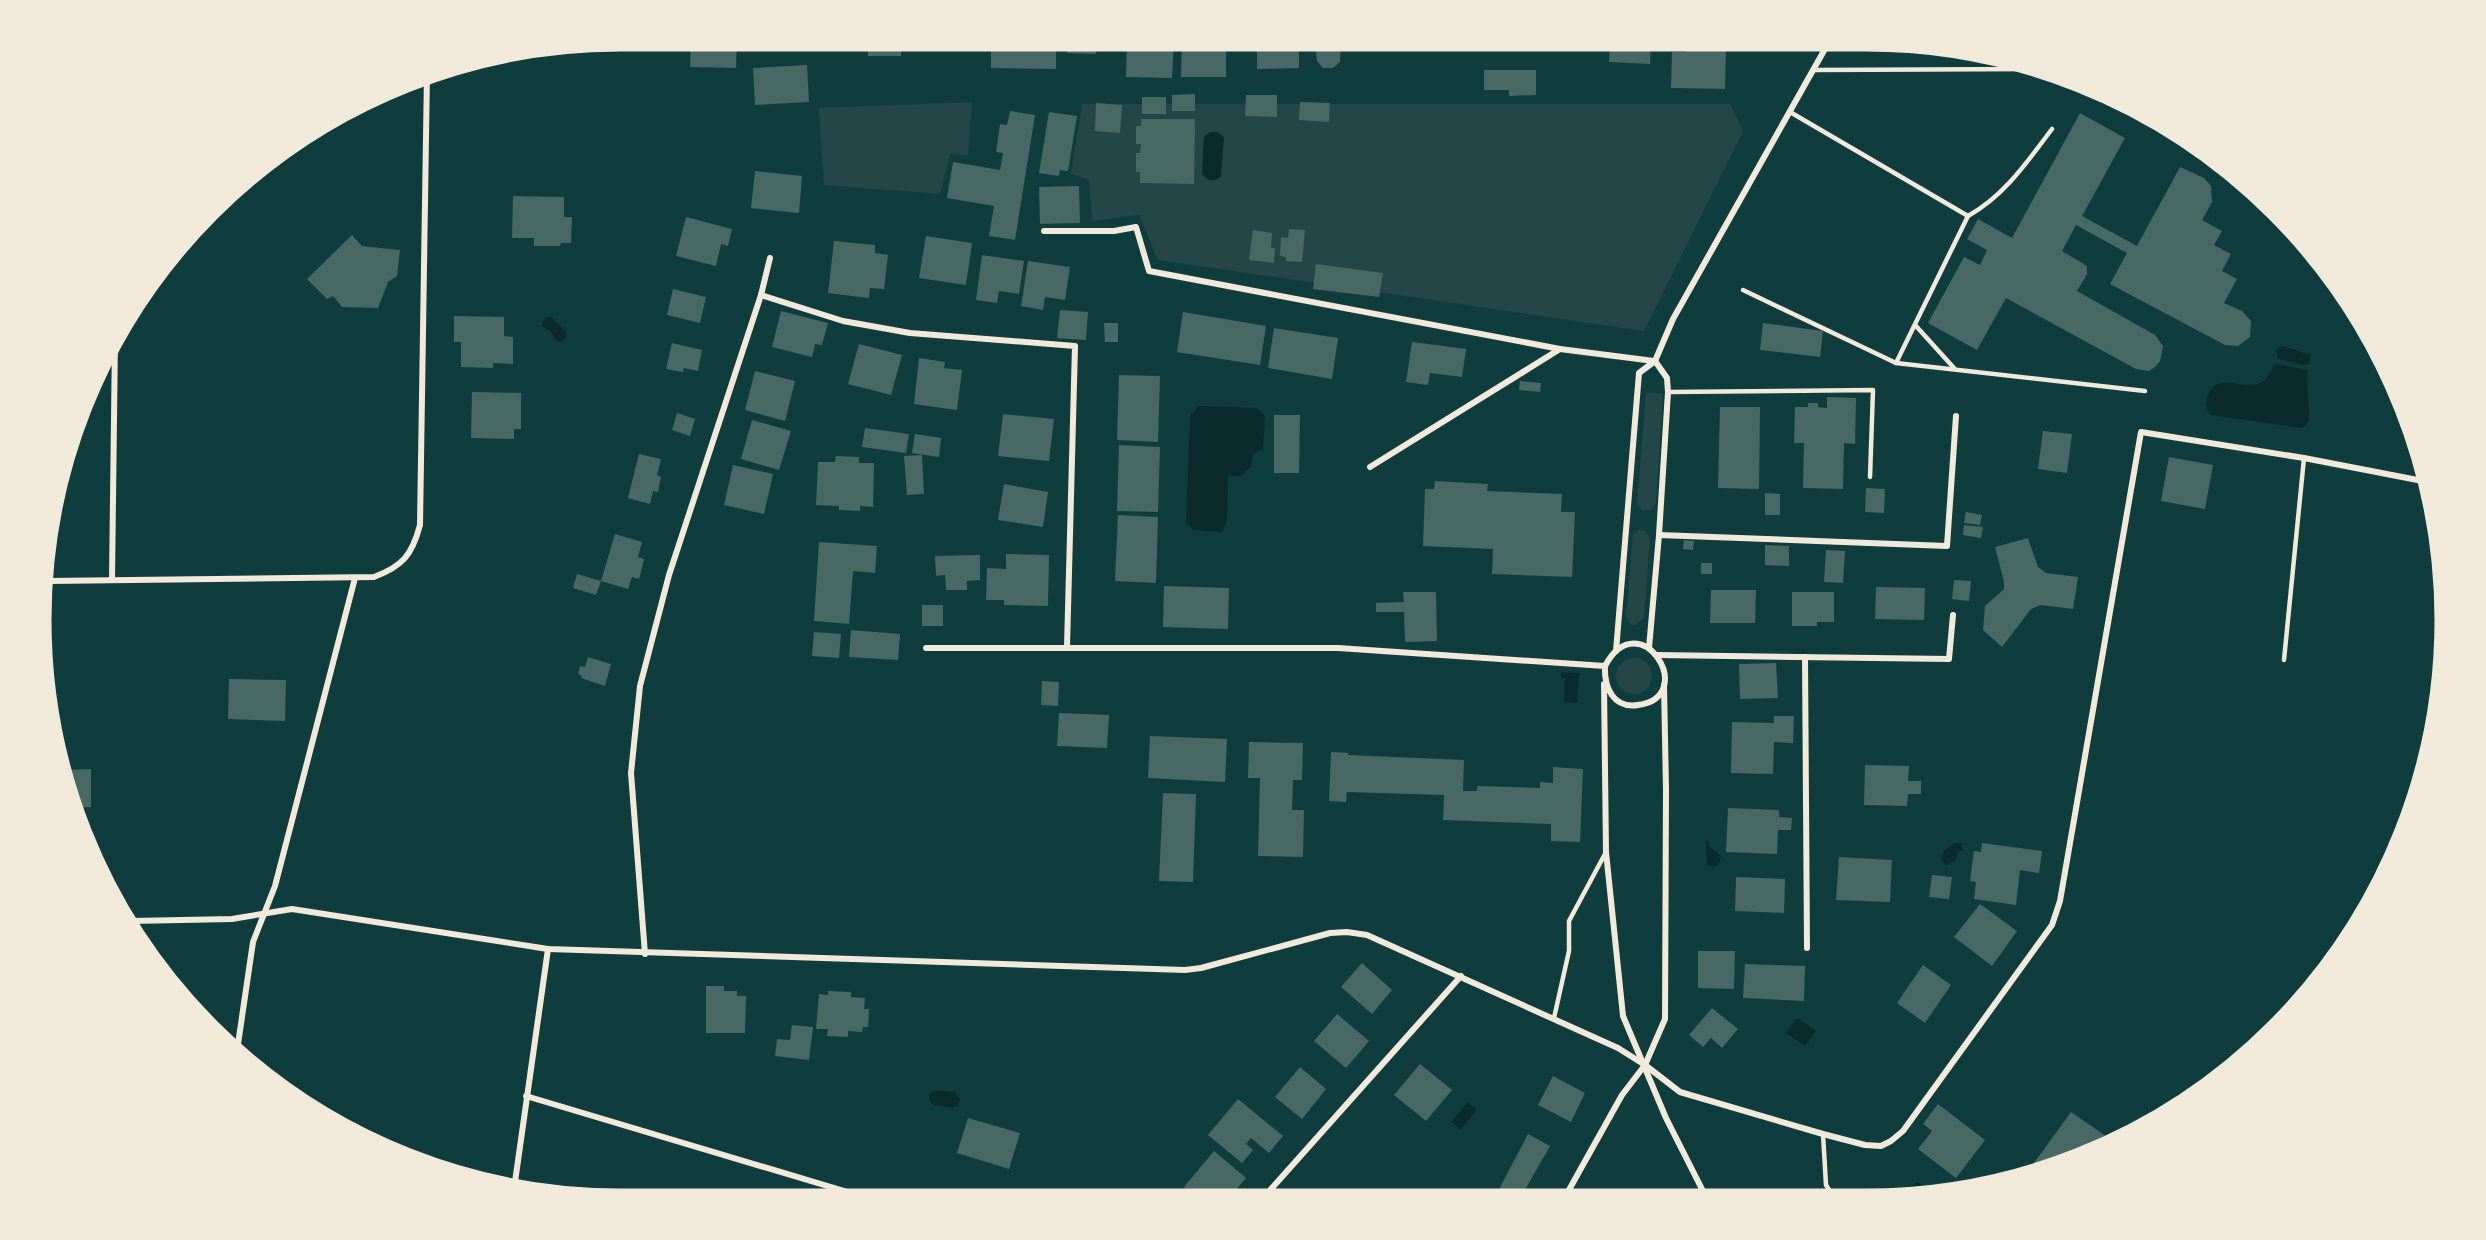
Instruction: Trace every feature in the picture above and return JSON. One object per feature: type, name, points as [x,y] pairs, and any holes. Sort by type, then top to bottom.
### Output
[{"type":"street","points":[[1616,651],[1639,373],[1655,361],[1673,319],[1825,50]]},
{"type":"street","points":[[51,581],[374,577],[389,571],[405,560],[415,543],[420,525],[427,84]]},
{"type":"street","points":[[1044,231],[1114,231],[1136,227],[1149,271],[1560,349],[1655,361],[1667,378],[1668,392],[1649,648]]},
{"type":"street","points":[[645,954],[631,773],[640,686],[669,575],[762,295],[770,258]]},
{"type":"street","points":[[762,295],[843,321],[910,333],[1075,346],[1067,647]]},
{"type":"street","points":[[1370,467],[1560,349]]},
{"type":"street","points":[[112,580],[115,356]]},
{"type":"street","points":[[1659,535],[1947,546],[1956,416]]},
{"type":"street","points":[[136,921],[232,919],[292,909],[548,950],[1185,970],[1201,968],[1330,933],[1347,932],[1367,935],[1618,1048],[1680,1092],[1823,1134],[1865,1145],[1881,1146],[1891,1142],[1903,1131],[2052,925],[2060,901],[2141,432],[2304,458],[2419,480]]},
{"type":"street","points":[[238,1043],[254,942],[275,886],[355,578]]},
{"type":"street","points":[[1657,655],[1949,659],[1953,615]]},
{"type":"street","points":[[1569,1190],[1622,1095],[1645,1065],[1665,1019],[1666,790],[1663,664],[1649,648],[1635,645],[1616,651],[1605,666],[1604,680],[1605,852],[1623,1016],[1645,1065],[1666,1118],[1702,1190]]},
{"type":"street","points":[[927,648],[1338,648],[1605,666]]},
{"type":"street","points":[[1805,657],[1807,948]]},
{"type":"street","points":[[1604,680],[1611,696],[1622,703],[1635,706],[1647,704],[1658,695],[1664,684]]},
{"type":"street","points":[[515,1181],[548,950]]},
{"type":"street","points":[[1270,1190],[1461,976]]},
{"type":"street","points":[[526,1096],[841,1190]]},
{"type":"lane","points":[[1815,70],[2014,69]]},
{"type":"lane","points":[[1790,112],[1968,216]]},
{"type":"lane","points":[[1896,363],[1968,216],[1987,205],[2014,179],[2052,129]]},
{"type":"lane","points":[[1743,290],[1896,363],[2145,391]]},
{"type":"lane","points":[[1916,326],[1955,369]]},
{"type":"lane","points":[[1668,392],[1873,390],[1870,477]]},
{"type":"lane","points":[[2284,660],[2304,458]]},
{"type":"lane","points":[[1554,1018],[1569,951],[1569,921],[1605,852]]},
{"type":"lane","points":[[1823,1134],[1826,1185],[1829,1190]]},
{"type":"shaded area","points":[[972,102],[968,156],[950,153],[940,194],[824,185],[819,108]]},
{"type":"shaded area","points":[[1082,104],[1730,104],[1743,131],[1644,331],[1158,260],[1139,215],[1092,221],[1089,180],[1071,174]]},
{"type":"shaded area","points":[[1217,132],[1224,137],[1221,176],[1214,180],[1209,180],[1202,174],[1204,136]]},
{"type":"shaded area","points":[[550,316],[566,332],[566,339],[561,342],[557,341],[550,331],[542,326],[544,319]]},
{"type":"shaded area","points":[[2282,346],[2311,355],[2309,364],[2278,359],[2276,349]]},
{"type":"shaded area","points":[[2276,364],[2307,370],[2309,419],[2306,426],[2301,428],[2209,413],[2206,401],[2216,385],[2261,383]]},
{"type":"shaded area","points":[[1646,392],[1663,394],[1656,503],[1651,510],[1643,511],[1637,505]]},
{"type":"shaded area","points":[[1198,406],[1257,408],[1265,416],[1263,449],[1253,454],[1251,467],[1241,476],[1228,476],[1227,521],[1222,532],[1193,530],[1186,522],[1190,416]]},
{"type":"shaded area","points":[[1639,529],[1646,532],[1650,539],[1644,618],[1635,625],[1631,625],[1626,616],[1633,535]]},
{"type":"shaded area","points":[[1634,658],[1647,663],[1652,676],[1647,689],[1634,694],[1621,689],[1616,676],[1621,663]]},
{"type":"shaded area","points":[[1561,672],[1579,673],[1577,703],[1564,702],[1565,678],[1561,678]]},
{"type":"shaded area","points":[[1706,839],[1708,839],[1709,846],[1721,856],[1719,864],[1714,867],[1707,866]]},
{"type":"shaded area","points":[[1954,843],[1962,843],[1963,850],[1958,852],[1955,861],[1946,865],[1941,860],[1944,851]]},
{"type":"shaded area","points":[[1797,1018],[1816,1031],[1805,1046],[1786,1033]]},
{"type":"shaded area","points":[[938,1090],[955,1092],[960,1099],[958,1106],[953,1108],[934,1105],[929,1099],[930,1093]]},
{"type":"shaded area","points":[[1468,1102],[1477,1110],[1461,1129],[1451,1122]]},
{"type":"shaded area","points":[[1917,1182],[1925,1187],[1911,1188],[1913,1184]]},
{"type":"building","points":[[691,50],[737,50],[736,68],[690,67]]},
{"type":"building","points":[[868,50],[901,50],[901,56],[868,56]]},
{"type":"building","points":[[991,50],[1056,50],[1056,69],[991,68]]},
{"type":"building","points":[[1067,50],[1096,50],[1096,54],[1067,53]]},
{"type":"building","points":[[1127,50],[1173,50],[1172,78],[1126,77]]},
{"type":"building","points":[[1182,50],[1226,50],[1226,77],[1181,77]]},
{"type":"building","points":[[1257,50],[1299,50],[1299,68],[1257,69]]},
{"type":"building","points":[[1341,50],[1340,62],[1333,68],[1323,68],[1317,61],[1316,51],[1306,51]]},
{"type":"building","points":[[1610,50],[1651,50],[1650,64],[1609,62]]},
{"type":"building","points":[[1686,50],[1726,50],[1725,89],[1671,88],[1672,52],[1686,52]]},
{"type":"building","points":[[807,65],[809,102],[755,105],[753,68]]},
{"type":"building","points":[[1484,70],[1536,70],[1536,95],[1509,96],[1509,90],[1484,90]]},
{"type":"building","points":[[1195,94],[1195,111],[1172,111],[1172,95]]},
{"type":"building","points":[[1246,95],[1277,95],[1277,117],[1245,116]]},
{"type":"building","points":[[1142,97],[1166,97],[1166,114],[1142,114]]},
{"type":"building","points":[[1300,102],[1330,103],[1329,122],[1299,120]]},
{"type":"building","points":[[1096,103],[1122,105],[1120,133],[1095,131]]},
{"type":"building","points":[[1010,111],[1035,115],[1015,240],[989,236],[994,206],[947,198],[953,162],[1000,170],[1003,153],[996,152],[1000,124],[1007,125]]},
{"type":"building","points":[[1049,112],[1077,116],[1068,171],[1060,170],[1059,176],[1039,173]]},
{"type":"building","points":[[2080,113],[2125,138],[2082,216],[2137,246],[2180,167],[2204,178],[2211,186],[2212,202],[2202,220],[2222,231],[2214,245],[2231,254],[2222,271],[2237,279],[2224,303],[2242,311],[2251,321],[2250,337],[2238,346],[2225,345],[2110,284],[2127,253],[2076,225],[2062,251],[2087,266],[2087,274],[2077,291],[2155,335],[2163,346],[2160,361],[2149,371],[2136,369],[2006,298],[1977,350],[1928,323],[1964,257],[1980,265],[1987,250],[1967,239],[1978,219],[2012,238]]},
{"type":"building","points":[[1141,119],[1195,119],[1194,184],[1140,183],[1140,172],[1136,172],[1136,153],[1140,153],[1141,144],[1136,144],[1136,126],[1141,126]]},
{"type":"building","points":[[755,171],[802,176],[799,213],[751,208]]},
{"type":"building","points":[[1079,186],[1080,223],[1040,224],[1039,187]]},
{"type":"building","points":[[513,196],[564,197],[564,217],[572,217],[571,243],[561,243],[560,246],[534,246],[534,238],[512,238]]},
{"type":"building","points":[[686,217],[732,229],[728,246],[721,244],[716,266],[676,256]]},
{"type":"building","points":[[1289,229],[1305,230],[1302,262],[1286,261],[1286,257],[1280,256],[1281,237],[1288,238]]},
{"type":"building","points":[[1253,230],[1272,233],[1271,248],[1275,248],[1274,263],[1249,260]]},
{"type":"building","points":[[352,235],[362,246],[400,250],[397,276],[388,282],[378,308],[342,307],[333,296],[327,299],[307,279]]},
{"type":"building","points":[[926,236],[972,243],[966,285],[919,278]]},
{"type":"building","points":[[834,241],[875,245],[875,253],[888,255],[884,289],[870,288],[869,298],[828,293]]},
{"type":"building","points":[[982,255],[1024,261],[1019,294],[999,291],[997,303],[976,300]]},
{"type":"building","points":[[1028,261],[1070,267],[1065,300],[1045,297],[1043,310],[1021,306]]},
{"type":"building","points":[[1316,264],[1383,273],[1379,297],[1313,289]]},
{"type":"building","points":[[673,289],[706,297],[700,323],[667,315]]},
{"type":"building","points":[[1060,310],[1088,312],[1086,340],[1057,338]]},
{"type":"building","points":[[781,311],[828,323],[822,345],[815,344],[812,357],[772,347]]},
{"type":"building","points":[[1183,312],[1266,326],[1260,365],[1177,352]]},
{"type":"building","points":[[454,316],[504,317],[504,336],[513,337],[513,364],[493,363],[493,368],[461,367],[461,342],[454,342]]},
{"type":"building","points":[[1104,323],[1118,323],[1118,342],[1105,342]]},
{"type":"building","points":[[1763,323],[1823,331],[1820,357],[1760,350]]},
{"type":"building","points":[[1274,328],[1338,338],[1332,379],[1268,368]]},
{"type":"building","points":[[1412,342],[1466,349],[1462,377],[1430,373],[1428,385],[1406,382]]},
{"type":"building","points":[[672,343],[702,350],[698,371],[684,368],[683,372],[666,369]]},
{"type":"building","points":[[859,344],[902,355],[891,395],[848,384]]},
{"type":"building","points":[[919,358],[945,362],[944,368],[962,370],[957,410],[914,404]]},
{"type":"building","points":[[755,371],[795,381],[785,421],[745,410]]},
{"type":"building","points":[[1119,375],[1160,376],[1158,442],[1117,440]]},
{"type":"building","points":[[1520,381],[1541,383],[1540,392],[1519,390]]},
{"type":"building","points":[[472,392],[521,393],[521,429],[514,429],[514,439],[471,438]]},
{"type":"building","points":[[1827,397],[1856,398],[1855,444],[1844,443],[1843,489],[1803,488],[1804,443],[1794,443],[1795,407],[1808,407],[1808,403],[1818,403],[1818,407],[1827,408]]},
{"type":"building","points":[[1720,407],[1760,407],[1759,489],[1718,488]]},
{"type":"building","points":[[677,413],[695,419],[690,436],[672,430]]},
{"type":"building","points":[[1003,414],[1054,419],[1049,461],[998,456]]},
{"type":"building","points":[[1274,415],[1300,415],[1299,473],[1274,473]]},
{"type":"building","points":[[752,420],[791,431],[779,470],[741,459]]},
{"type":"building","points":[[865,428],[909,434],[906,453],[862,447]]},
{"type":"building","points":[[2043,431],[2072,434],[2067,473],[2038,469]]},
{"type":"building","points":[[915,434],[941,438],[939,457],[912,453]]},
{"type":"building","points":[[1119,445],[1160,447],[1158,512],[1117,511]]},
{"type":"building","points":[[639,454],[661,459],[657,475],[661,477],[658,492],[653,491],[650,504],[628,498]]},
{"type":"building","points":[[922,455],[924,494],[907,495],[904,456]]},
{"type":"building","points":[[836,456],[859,457],[859,463],[874,463],[873,507],[860,506],[860,511],[839,510],[839,506],[816,505],[818,462],[835,462]]},
{"type":"building","points":[[2169,457],[2213,465],[2205,509],[2161,501]]},
{"type":"building","points":[[733,465],[773,474],[764,514],[724,505]]},
{"type":"building","points":[[1435,481],[1488,484],[1487,491],[1562,494],[1561,512],[1575,512],[1572,577],[1492,574],[1493,549],[1423,546],[1425,489],[1434,489]]},
{"type":"building","points":[[1004,484],[1048,492],[1043,527],[998,520]]},
{"type":"building","points":[[1866,488],[1885,489],[1884,513],[1865,512]]},
{"type":"building","points":[[1765,493],[1780,494],[1780,515],[1765,515]]},
{"type":"building","points":[[1966,512],[1982,515],[1980,525],[1964,523]]},
{"type":"building","points":[[1118,515],[1158,517],[1156,583],[1115,581]]},
{"type":"building","points":[[1964,525],[1983,527],[1981,538],[1963,535]]},
{"type":"building","points":[[615,534],[642,542],[638,557],[644,559],[639,579],[632,577],[628,589],[601,581]]},
{"type":"building","points":[[2028,538],[2038,567],[2046,573],[2078,577],[2073,609],[2041,605],[2031,609],[2002,647],[1983,630],[1985,606],[2004,589],[1995,547]]},
{"type":"building","points":[[1684,540],[1694,541],[1693,550],[1683,549]]},
{"type":"building","points":[[819,542],[877,546],[875,573],[853,571],[849,624],[814,621]]},
{"type":"building","points":[[1765,545],[1789,546],[1789,566],[1765,565]]},
{"type":"building","points":[[1826,550],[1845,551],[1843,583],[1824,582]]},
{"type":"building","points":[[1006,554],[1049,555],[1048,606],[1004,605],[1004,600],[986,600],[987,568],[1006,569]]},
{"type":"building","points":[[980,555],[980,580],[967,581],[967,590],[946,590],[945,575],[936,576],[935,556]]},
{"type":"building","points":[[1701,563],[1712,563],[1712,574],[1701,574]]},
{"type":"building","points":[[577,574],[601,581],[596,595],[573,588]]},
{"type":"building","points":[[1954,580],[1971,581],[1969,601],[1952,599]]},
{"type":"building","points":[[1164,586],[1229,588],[1228,629],[1163,627]]},
{"type":"building","points":[[1876,587],[1925,588],[1924,620],[1875,619]]},
{"type":"building","points":[[1711,590],[1756,590],[1755,623],[1710,623]]},
{"type":"building","points":[[1403,592],[1436,592],[1437,641],[1405,642],[1404,612],[1376,612],[1376,603],[1404,602]]},
{"type":"building","points":[[1792,592],[1834,592],[1834,622],[1817,622],[1817,626],[1792,626]]},
{"type":"building","points":[[922,605],[943,605],[943,626],[922,626]]},
{"type":"building","points":[[851,630],[900,634],[898,660],[849,657]]},
{"type":"building","points":[[814,632],[841,634],[839,658],[812,656]]},
{"type":"building","points":[[588,657],[611,664],[605,686],[581,678],[582,676],[578,674],[580,666],[585,667]]},
{"type":"building","points":[[1776,663],[1778,698],[1740,699],[1739,664]]},
{"type":"building","points":[[229,679],[286,680],[285,721],[228,719]]},
{"type":"building","points":[[1042,681],[1059,682],[1058,706],[1041,705]]},
{"type":"building","points":[[1059,713],[1109,715],[1107,748],[1057,746]]},
{"type":"building","points":[[1774,716],[1794,716],[1793,743],[1774,742],[1773,774],[1731,773],[1732,722],[1774,723]]},
{"type":"building","points":[[1150,736],[1227,739],[1225,782],[1148,778]]},
{"type":"building","points":[[1249,742],[1303,743],[1302,780],[1293,780],[1292,810],[1304,810],[1303,857],[1258,856],[1260,778],[1248,778]]},
{"type":"building","points":[[1331,752],[1349,753],[1348,755],[1464,760],[1463,791],[1477,791],[1477,786],[1540,788],[1540,782],[1553,783],[1553,767],[1583,769],[1580,842],[1551,841],[1551,824],[1443,820],[1444,795],[1347,792],[1346,802],[1329,801]]},
{"type":"building","points":[[1865,765],[1909,766],[1908,781],[1921,781],[1921,794],[1908,794],[1907,806],[1864,805]]},
{"type":"building","points":[[91,769],[91,807],[82,807],[70,770]]},
{"type":"building","points":[[1163,793],[1196,794],[1193,882],[1159,881]]},
{"type":"building","points":[[1728,808],[1779,810],[1779,817],[1792,818],[1791,830],[1778,830],[1777,854],[1726,852]]},
{"type":"building","points":[[1982,843],[2042,851],[2039,873],[2020,870],[2016,905],[1974,899],[1976,882],[1970,881],[1974,851],[1981,852]]},
{"type":"building","points":[[1839,857],[1892,860],[1890,902],[1836,900]]},
{"type":"building","points":[[1932,875],[1952,877],[1949,899],[1929,897]]},
{"type":"building","points":[[1736,877],[1785,879],[1784,913],[1735,911]]},
{"type":"building","points":[[1980,904],[2017,931],[1992,966],[1954,937]]},
{"type":"building","points":[[1698,951],[1735,951],[1734,989],[1698,988]]},
{"type":"building","points":[[1362,963],[1392,990],[1372,1014],[1341,987]]},
{"type":"building","points":[[1745,964],[1805,966],[1804,1001],[1743,998]]},
{"type":"building","points":[[1923,965],[1951,985],[1925,1023],[1897,1003]]},
{"type":"building","points":[[706,986],[724,986],[724,991],[737,991],[737,996],[746,996],[745,1033],[706,1033]]},
{"type":"building","points":[[828,991],[851,992],[851,997],[865,998],[864,1009],[869,1009],[868,1027],[863,1027],[862,1032],[848,1031],[848,1037],[827,1036],[828,1029],[816,1029],[819,994],[828,995]]},
{"type":"building","points":[[1712,1008],[1738,1029],[1722,1048],[1711,1038],[1703,1047],[1689,1035]]},
{"type":"building","points":[[1337,1014],[1369,1041],[1346,1068],[1314,1041]]},
{"type":"building","points":[[792,1025],[813,1027],[809,1060],[775,1056],[777,1039],[790,1040]]},
{"type":"building","points":[[1420,1064],[1452,1090],[1426,1121],[1394,1095]]},
{"type":"building","points":[[1300,1067],[1326,1089],[1302,1119],[1275,1097]]},
{"type":"building","points":[[1553,1076],[1585,1093],[1571,1122],[1538,1105]]},
{"type":"building","points":[[1238,1099],[1283,1136],[1269,1153],[1251,1138],[1246,1144],[1253,1150],[1242,1163],[1208,1135]]},
{"type":"building","points":[[1938,1104],[1985,1140],[1956,1178],[1918,1149],[1932,1131],[1923,1124]]},
{"type":"building","points":[[2071,1112],[2107,1137],[2049,1160],[2034,1163]]},
{"type":"building","points":[[968,1118],[1020,1133],[1009,1169],[957,1153]]},
{"type":"building","points":[[1528,1134],[1550,1146],[1525,1190],[1499,1190]]},
{"type":"building","points":[[1214,1151],[1246,1178],[1236,1190],[1188,1190],[1184,1187]]}]
